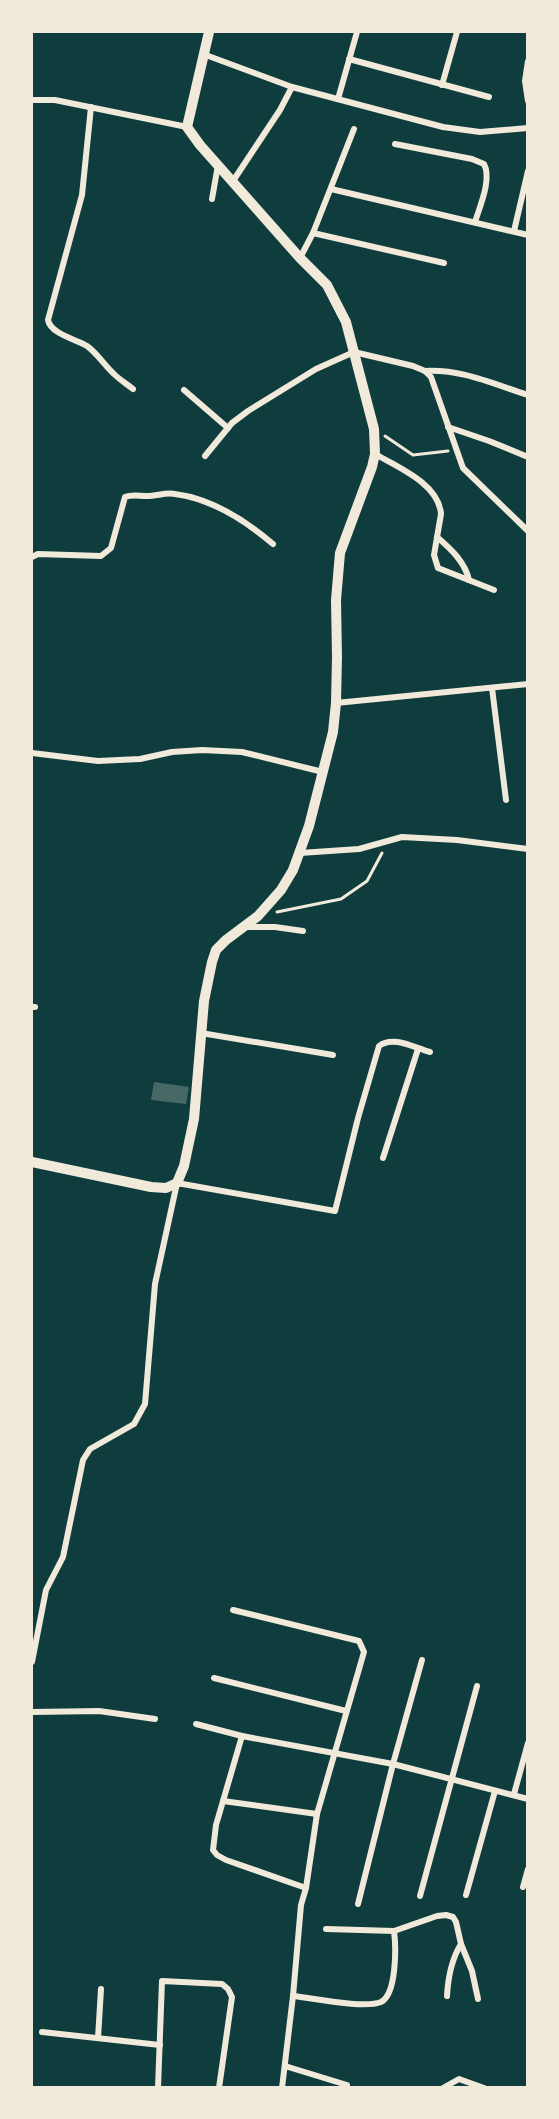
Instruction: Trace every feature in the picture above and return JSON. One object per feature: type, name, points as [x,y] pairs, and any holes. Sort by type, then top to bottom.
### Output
[{"type":"street","points":[[187,127],[209,32]]},
{"type":"street","points":[[338,99],[357,32]]},
{"type":"street","points":[[442,85],[457,32]]},
{"type":"street","points":[[203,54],[292,87],[443,127],[480,132],[528,128]]},
{"type":"street","points":[[349,59],[489,97]]},
{"type":"street","points":[[528,61],[525,81],[528,101]]},
{"type":"street","points":[[233,181],[280,110],[292,87]]},
{"type":"street","points":[[32,100],[55,100],[187,127],[200,145],[316,273],[334,297],[346,322],[354,352],[374,429],[375,454],[365,489],[340,553],[336,573],[336,703],[333,732],[300,853],[281,891],[258,916],[241,927],[216,950],[212,962],[204,1001],[194,1119],[184,1166],[177,1183],[155,1284],[145,1404],[134,1424],[90,1449],[83,1460],[63,1557],[46,1590],[32,1662]]},
{"type":"street","points":[[91,107],[82,195],[48,320],[49,326],[88,347],[113,373],[133,389]]},
{"type":"street","points":[[300,258],[313,233],[354,129]]},
{"type":"street","points":[[395,144],[472,159],[484,164],[487,169],[487,179],[475,222]]},
{"type":"street","points":[[212,199],[218,164]]},
{"type":"street","points":[[514,231],[528,171]]},
{"type":"street","points":[[331,189],[528,235]]},
{"type":"street","points":[[313,233],[444,263]]},
{"type":"street","points":[[205,456],[228,428],[256,406],[316,369],[354,352],[413,366],[425,371],[431,377],[464,468],[528,531]]},
{"type":"street","points":[[425,371],[441,370],[464,374],[528,395]]},
{"type":"street","points":[[184,390],[228,428]]},
{"type":"street","points":[[448,427],[528,457]]},
{"type":"street","points":[[375,454],[403,469],[427,487],[436,498],[441,514],[434,555],[438,568],[494,590]]},
{"type":"street","points":[[32,557],[38,554],[101,555],[111,548],[125,498],[130,495],[150,496],[173,493],[202,500],[237,516],[273,544]]},
{"type":"street","points":[[437,537],[467,569],[470,580]]},
{"type":"street","points":[[336,703],[528,684]]},
{"type":"street","points":[[492,688],[506,800]]},
{"type":"street","points":[[32,753],[98,761],[140,759],[172,752],[202,750],[242,752],[323,771]]},
{"type":"street","points":[[300,853],[359,849],[402,837],[457,840],[528,849]]},
{"type":"street","points":[[241,927],[275,927],[303,931]]},
{"type":"street","points":[[201,1033],[333,1054]]},
{"type":"street","points":[[32,1162],[151,1187],[166,1188],[177,1183],[335,1211],[379,1046],[382,1043],[395,1042],[430,1052]]},
{"type":"street","points":[[383,1158],[418,1049]]},
{"type":"street","points":[[233,1610],[359,1641],[364,1652],[317,1814],[306,1888],[301,1905],[282,2088]]},
{"type":"street","points":[[358,1904],[393,1764],[423,1659]]},
{"type":"street","points":[[214,1678],[346,1711]]},
{"type":"street","points":[[420,1896],[477,1686]]},
{"type":"street","points":[[32,1712],[99,1711],[155,1719]]},
{"type":"street","points":[[196,1724],[242,1736],[393,1764],[528,1798]]},
{"type":"street","points":[[242,1736],[216,1825],[213,1850],[217,1855],[306,1888]]},
{"type":"street","points":[[514,1794],[528,1743]]},
{"type":"street","points":[[466,1894],[495,1791]]},
{"type":"street","points":[[223,1801],[317,1814]]},
{"type":"street","points":[[523,1887],[528,1869]]},
{"type":"street","points":[[326,1929],[394,1931],[437,1916],[453,1917],[472,1971],[478,1999]]},
{"type":"street","points":[[293,1996],[363,2004],[381,2002],[390,1991],[393,1975],[394,1931]]},
{"type":"street","points":[[447,1996],[452,1965],[461,1944]]},
{"type":"street","points":[[158,2088],[162,1981],[222,1984],[228,1989],[232,1997],[219,2088]]},
{"type":"street","points":[[98,2038],[101,1989]]},
{"type":"street","points":[[42,2032],[160,2045]]},
{"type":"street","points":[[285,2066],[346,2085]]},
{"type":"street","points":[[443,2088],[459,2079],[484,2088]]},
{"type":"path","points":[[374,429],[413,455],[456,450]]},
{"type":"path","points":[[258,916],[341,899],[367,881],[380,855],[402,837]]},
{"type":"building","points":[[154,1082],[189,1087],[186,1104],[151,1100]]}]
